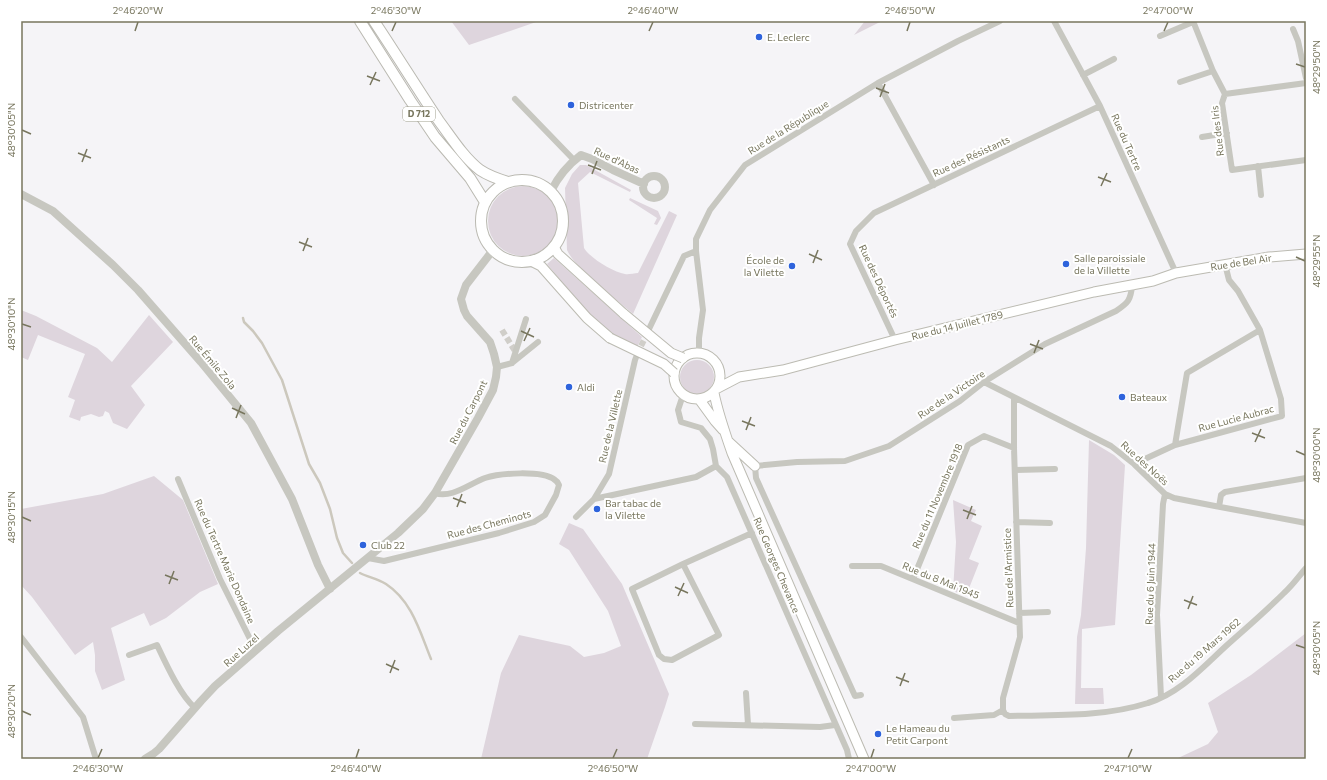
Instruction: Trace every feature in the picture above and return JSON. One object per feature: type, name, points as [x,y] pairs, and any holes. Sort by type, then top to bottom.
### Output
[{"type":"main road","name":"D 712","points":[[360,21],[418,113],[435,137],[470,178],[485,202]]},
{"type":"main road","name":"D 712","points":[[374,21],[449,135],[480,170],[493,178],[508,182]]},
{"type":"main road","points":[[531,180],[542,184],[551,191],[558,201],[563,213],[563,225],[560,237],[554,247],[543,256],[531,261],[517,261],[504,258],[493,250],[486,239],[482,227],[482,214],[485,202],[499,187],[508,182],[531,180]]},
{"type":"main road","points":[[554,247],[558,254],[624,314],[671,354],[683,358]]},
{"type":"main road","name":"Rue de Bel Air","points":[[1176,273],[1269,257],[1306,254]]},
{"type":"main road","points":[[531,261],[541,266],[587,318],[610,338],[664,364],[674,373]]},
{"type":"main road","name":"Rue du 14 Juillet 1789","points":[[716,390],[739,377],[783,370],[895,340],[1094,292],[1153,281],[1176,273]]},
{"type":"main road","points":[[693,353],[699,353],[715,360],[720,368],[720,382],[716,390],[707,398],[693,399],[683,394],[676,385],[674,373],[679,362],[683,358],[693,353]]},
{"type":"main road","points":[[720,368],[739,377]]},
{"type":"main road","points":[[716,390],[723,430]]},
{"type":"main road","points":[[699,399],[723,430],[863,757]]},
{"type":"main road","points":[[727,439],[755,466]]},
{"type":"street","name":"Rue de la République","points":[[699,353],[699,338],[703,310],[696,239],[710,210],[745,165],[878,83],[1000,21]]},
{"type":"street","name":"Rue du Tertre","points":[[1054,21],[1100,106],[1176,273]]},
{"type":"street","points":[[1160,36],[1193,22]]},
{"type":"street","name":"Rue des Iris","points":[[1193,22],[1213,71],[1225,94],[1222,103],[1232,170],[1306,160]]},
{"type":"street","points":[[1293,29],[1298,41],[1306,78]]},
{"type":"street","points":[[1083,75],[1114,59]]},
{"type":"street","points":[[1180,82],[1213,71]]},
{"type":"street","points":[[878,83],[934,185]]},
{"type":"street","points":[[1225,94],[1306,83]]},
{"type":"street","points":[[515,99],[574,160],[556,180],[551,191]]},
{"type":"street","name":"Rue des Résistants","points":[[856,231],[874,213],[1100,106]]},
{"type":"street","points":[[1202,137],[1227,133]]},
{"type":"street","name":"Rue d'Abas","points":[[574,160],[581,155],[592,158],[613,170],[644,184]]},
{"type":"street","points":[[1258,166],[1261,195]]},
{"type":"street","name":"Rue Émile Zola","points":[[21,194],[53,212],[113,265],[138,290],[201,362],[251,423],[292,499],[318,565],[330,588]]},
{"type":"street","name":"Rue des Déportés","points":[[856,231],[850,244],[895,340]]},
{"type":"street","name":"Rue du Carpont","points":[[359,565],[423,509],[435,493],[461,450],[493,390],[496,378],[496,367],[490,342],[467,316],[462,299],[466,285],[493,250]]},
{"type":"street","points":[[649,329],[684,256],[696,251]]},
{"type":"street","points":[[1175,445],[1187,373],[1260,330],[1238,291],[1230,280],[1225,264]]},
{"type":"street","name":"Rue de la Victoire","points":[[755,466],[797,462],[845,461],[889,446],[960,401],[984,382],[1045,344],[1126,305],[1132,296],[1132,285]]},
{"type":"street","points":[[512,363],[526,319]]},
{"type":"street","name":"Rue Lucie Aubrac","points":[[1134,464],[1175,445],[1282,416],[1281,399],[1260,330]]},
{"type":"street","points":[[496,367],[512,363],[538,342]]},
{"type":"street","name":"Rue de la Villette","points":[[576,517],[594,499],[609,474],[637,355]]},
{"type":"street","name":"Rue des Noës","points":[[984,382],[1106,443],[1134,464],[1165,494],[1174,498],[1306,523]]},
{"type":"street","points":[[594,499],[696,477],[716,466],[714,449],[710,439],[701,428],[681,422],[678,410],[683,394]]},
{"type":"street","name":"Rue de l'Armistice","points":[[1003,710],[1003,698],[1020,637],[1014,448],[1014,398]]},
{"type":"street","name":"Rue du 11 Novembre 1918","points":[[913,579],[968,445],[984,436],[1014,448]]},
{"type":"street","name":"Rue Georges Chevance","points":[[716,466],[728,477],[847,750],[849,759]]},
{"type":"street","name":"Rue Georges Chevance","points":[[755,466],[756,478],[855,696],[861,695]]},
{"type":"street","points":[[1015,470],[1055,470]]},
{"type":"street","name":"Rue des Cheminots","points":[[368,558],[384,560],[499,533],[534,522],[545,516],[556,495],[559,485],[555,480],[541,475],[509,474],[486,478],[449,494],[442,495],[435,493]]},
{"type":"street","points":[[1219,507],[1221,495],[1225,492],[1306,478]]},
{"type":"street","name":"Rue du Tertre Marie Dondaine","points":[[178,479],[220,579],[256,651]]},
{"type":"street","name":"Rue du 6 Juin 1944","points":[[1161,698],[1157,615],[1163,504],[1165,494]]},
{"type":"street","name":"Rue de l'Armistice","points":[[1016,522],[1050,523]]},
{"type":"street","points":[[683,564],[719,635],[672,660],[664,659],[659,655],[632,589],[683,564],[752,533]]},
{"type":"street","name":"Rue Luzel","points":[[145,759],[160,749],[215,686],[278,631],[359,565]]},
{"type":"street","name":"Rue du 8 Mai 1945","points":[[852,566],[881,566],[1019,623]]},
{"type":"street","name":"Rue du 19 Mars 1962","points":[[1003,710],[1005,714],[1009,716],[1078,714],[1119,710],[1149,703],[1161,698],[1182,685],[1285,592],[1306,568]]},
{"type":"street","name":"Rue de l'Armistice","points":[[1019,613],[1048,612]]},
{"type":"street","points":[[21,637],[83,717],[96,759]]},
{"type":"street","points":[[129,655],[157,645],[188,701],[195,708]]},
{"type":"street","points":[[746,693],[748,725]]},
{"type":"street","points":[[954,718],[994,715],[1003,710]]},
{"type":"street","points":[[695,724],[820,727],[835,725]]},
{"type":"shaded area","points":[[451,21],[539,21],[469,45]]},
{"type":"shaded area","points":[[865,21],[882,21],[854,35]]},
{"type":"shaded area","points":[[580,165],[586,165],[631,190],[630,192],[590,172],[578,183],[584,248],[591,256],[608,268],[626,274],[638,273],[669,211],[677,215],[633,314],[587,275],[567,250],[565,188],[572,174]]},
{"type":"shaded area","points":[[523,186],[536,189],[548,196],[555,208],[558,221],[555,234],[548,246],[536,253],[523,256],[510,253],[498,246],[491,234],[488,221],[491,208],[498,196],[510,189]]},
{"type":"shaded area","points":[[630,198],[658,211],[661,218],[657,225],[654,224],[657,218],[629,200]]},
{"type":"shaded area","points":[[554,258],[642,337],[637,347],[610,331],[587,311],[547,264]]},
{"type":"shaded area","points":[[21,310],[36,316],[97,348],[112,362],[149,315],[173,342],[131,386],[145,405],[127,429],[113,423],[109,413],[105,411],[103,416],[99,417],[91,414],[81,417],[80,421],[69,417],[75,400],[68,397],[85,354],[38,335],[28,360],[21,357]]},
{"type":"shaded area","points":[[694,360],[700,360],[704,361],[711,367],[714,377],[713,384],[707,391],[700,394],[694,394],[690,393],[683,387],[680,380],[680,374],[681,370],[687,363]]},
{"type":"shaded area","points":[[1089,440],[1114,455],[1125,465],[1115,625],[1082,629],[1081,688],[1103,688],[1104,704],[1075,704],[1077,637],[1081,615],[1086,548]]},
{"type":"shaded area","points":[[154,476],[183,500],[218,584],[200,592],[166,618],[150,626],[144,613],[111,628],[125,680],[102,690],[95,671],[93,642],[75,655],[32,597],[21,585],[21,509],[103,494]]},
{"type":"shaded area","points":[[953,500],[976,510],[971,521],[982,526],[969,559],[979,563],[966,596],[953,591],[956,542]]},
{"type":"shaded area","points":[[569,523],[583,529],[622,584],[669,694],[647,759],[481,759],[501,673],[519,635],[570,646],[584,657],[604,653],[621,646],[608,611],[569,550],[559,544]]},
{"type":"shaded area","points":[[1306,633],[1306,759],[1176,759],[1208,744],[1218,732],[1208,703],[1251,675]]},
{"type":"waterway","points":[[243,318],[244,322],[262,343],[282,380],[309,464],[320,483],[330,509],[337,538],[343,553],[352,563]]},
{"type":"waterway","points":[[360,573],[386,584],[402,599],[409,608],[419,628],[431,659]]},
{"type":"tunnel","points":[[502,330],[515,351]]},
{"type":"tunnel","points":[[637,354],[649,330]]},
{"type":"place","name":"E. Leclerc","points":[[759,37]]},
{"type":"place","name":"Districenter","points":[[571,105]]},
{"type":"place","name":"Salle paroissiale de la Villette","points":[[1066,264]]},
{"type":"place","name":"École de la Vilette","points":[[792,266]]},
{"type":"place","name":"Aldi","points":[[569,387]]},
{"type":"place","name":"Bateaux","points":[[1122,397]]},
{"type":"place","name":"Bar tabac de la Vilette","points":[[597,509]]},
{"type":"place","name":"Club 22","points":[[363,545]]},
{"type":"place","name":"Le Hameau du Petit Carpont","points":[[878,734]]}]
